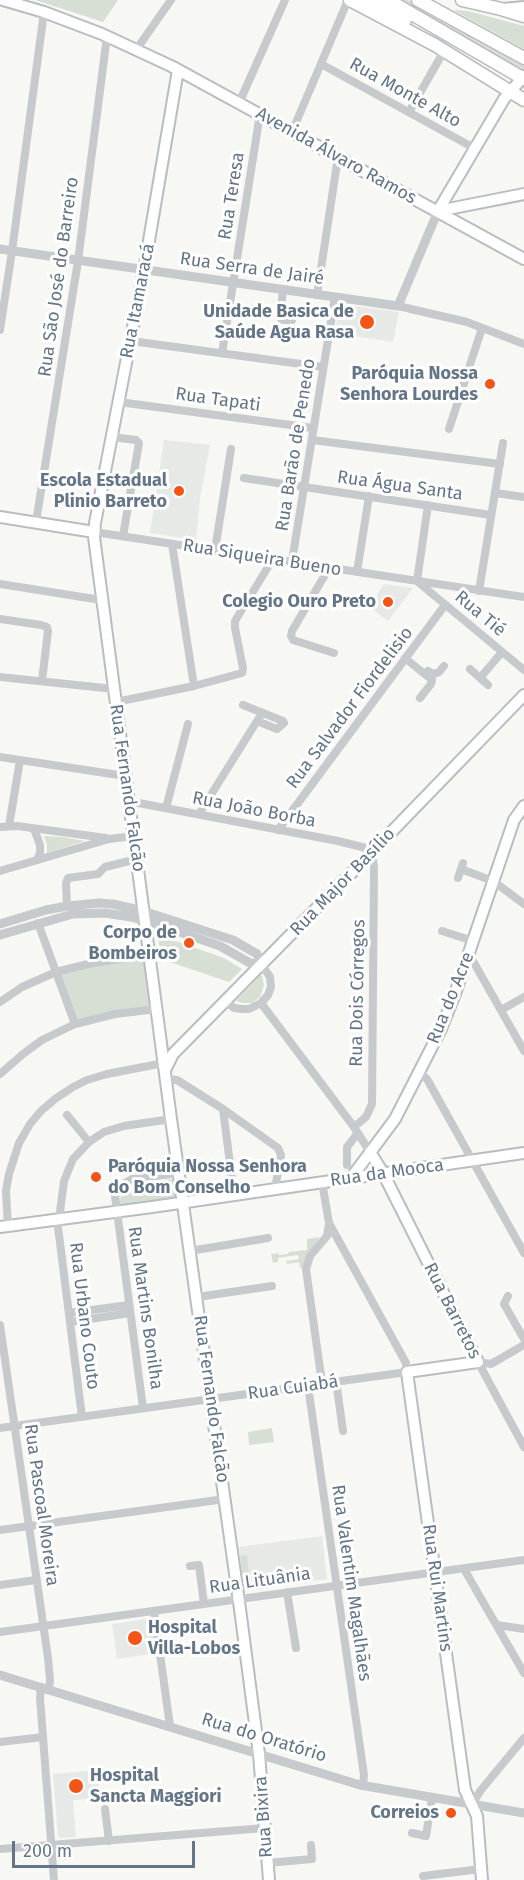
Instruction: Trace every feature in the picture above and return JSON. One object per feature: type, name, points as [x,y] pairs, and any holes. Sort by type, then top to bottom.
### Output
[{"type":"highway","points":[[349,0],[439,48],[524,100]]},
{"type":"highway","points":[[369,0],[428,33],[439,48]]},
{"type":"highway","points":[[388,0],[523,77]]},
{"type":"highway","points":[[418,0],[524,58]]},
{"type":"highway","points":[[462,0],[524,16]]},
{"type":"main road","name":"Avenida Álvaro Ramos","points":[[7,1],[136,50],[178,70],[524,259]]},
{"type":"main road","points":[[501,9],[524,7]]},
{"type":"main road","name":"Avenida Álvaro Ramos","points":[[107,39],[140,56],[147,56]]},
{"type":"main road","name":"Rua Itamaracá","points":[[94,532],[144,270],[178,70]]},
{"type":"main road","points":[[438,211],[510,90],[523,77]]},
{"type":"main road","points":[[438,211],[524,194]]},
{"type":"main road","points":[[462,225],[463,212],[470,205]]},
{"type":"main road","name":"Rua Siqueira Bueno","points":[[0,517],[94,532]]},
{"type":"main road","name":"Rua Fernando Falcão","points":[[94,532],[128,801],[259,1754]]},
{"type":"main road","name":"Rua Major Basílio","points":[[165,1070],[171,1057],[524,695]]},
{"type":"main road","name":"Rua do Acre","points":[[351,1178],[394,1119],[441,1029],[514,820],[524,806]]},
{"type":"main road","points":[[162,1044],[168,1051],[175,1051],[181,1047]]},
{"type":"main road","name":"Rua Barretos","points":[[370,1152],[383,1173],[478,1362]]},
{"type":"main road","name":"Rua da Mooca","points":[[4,1227],[524,1153]]},
{"type":"main road","name":"Rua Cuiabá","points":[[407,1372],[478,1362]]},
{"type":"main road","name":"Rua Rui Martins","points":[[407,1372],[465,1790],[477,1816],[481,1875]]},
{"type":"main road","name":"Rua Bixira","points":[[259,1754],[269,1880]]},
{"type":"street","points":[[136,50],[171,0]]},
{"type":"street","points":[[239,103],[285,0]]},
{"type":"street","points":[[292,132],[349,0]]},
{"type":"street","points":[[0,330],[44,15]]},
{"type":"street","name":"Rua São José do Barreiro","points":[[36,522],[78,261],[107,39]]},
{"type":"street","points":[[410,112],[439,48]]},
{"type":"street","name":"Rua Monte Alto","points":[[321,64],[474,148]]},
{"type":"street","name":"Rua Teresa","points":[[222,353],[260,114]]},
{"type":"street","points":[[316,294],[338,157]]},
{"type":"street","points":[[438,211],[398,306],[447,317],[524,344]]},
{"type":"street","name":"Rua Serra de Jairé","points":[[0,249],[398,306]]},
{"type":"street","points":[[283,290],[280,318],[292,320]]},
{"type":"street","name":"Rua Barão de Penedo","points":[[292,561],[335,297]]},
{"type":"street","points":[[449,429],[482,328]]},
{"type":"street","points":[[130,341],[323,367]]},
{"type":"street","name":"Rua Tapati","points":[[119,402],[313,428]]},
{"type":"street","points":[[112,437],[136,440],[139,443],[123,536]]},
{"type":"street","points":[[312,440],[500,464]]},
{"type":"street","points":[[479,591],[503,443]]},
{"type":"street","points":[[215,550],[231,449]]},
{"type":"street","name":"Rua Água Santa","points":[[244,478],[491,514]]},
{"type":"street","points":[[495,492],[524,497]]},
{"type":"street","points":[[357,572],[369,496]]},
{"type":"street","points":[[417,580],[428,504]]},
{"type":"street","name":"Rua Siqueira Bueno","points":[[94,532],[524,597]]},
{"type":"street","points":[[172,544],[194,686]]},
{"type":"street","points":[[116,702],[240,675],[243,668],[235,621],[268,567],[270,558]]},
{"type":"street","points":[[329,568],[291,636],[293,639],[334,653]]},
{"type":"street","name":"Rua Tié","points":[[417,580],[524,670]]},
{"type":"street","points":[[0,584],[101,600]]},
{"type":"street","points":[[436,597],[443,585]]},
{"type":"street","name":"Rua Salvador Fiordelisio","points":[[278,830],[445,605]]},
{"type":"street","points":[[0,619],[47,627],[42,681]]},
{"type":"street","points":[[480,678],[502,652]]},
{"type":"street","points":[[407,656],[434,674],[444,666]]},
{"type":"street","points":[[407,656],[432,680],[420,698]]},
{"type":"street","points":[[470,669],[488,685]]},
{"type":"street","points":[[0,677],[114,689]]},
{"type":"street","points":[[243,705],[284,723],[277,729],[257,721]]},
{"type":"street","points":[[199,814],[262,713]]},
{"type":"street","points":[[165,808],[188,724]]},
{"type":"street","points":[[0,757],[126,776]]},
{"type":"street","points":[[9,826],[20,760]]},
{"type":"street","name":"Rua João Borba","points":[[128,801],[338,841],[366,848],[372,852]]},
{"type":"street","points":[[0,827],[9,826],[109,839]]},
{"type":"street","points":[[34,829],[40,845],[37,860]]},
{"type":"street","points":[[0,871],[109,839],[134,836]]},
{"type":"street","name":"Rua Dois Córregos","points":[[347,1166],[347,1148],[372,1104],[374,868],[372,852]]},
{"type":"street","points":[[67,906],[66,883],[68,878],[98,874],[105,867],[137,858]]},
{"type":"street","points":[[461,870],[493,881],[524,904]]},
{"type":"street","points":[[0,924],[67,906],[90,903],[113,904],[196,933],[245,946],[257,954],[270,977],[271,987],[261,1003],[252,1008],[234,1008],[226,1002]]},
{"type":"street","points":[[0,935],[73,914],[144,916]]},
{"type":"street","points":[[38,924],[75,1024]]},
{"type":"street","points":[[442,932],[473,941]]},
{"type":"street","points":[[0,1002],[22,987],[56,972],[149,954]]},
{"type":"street","points":[[469,954],[524,1051]]},
{"type":"street","points":[[501,1010],[524,997]]},
{"type":"street","points":[[261,1003],[370,1152]]},
{"type":"street","points":[[0,1074],[42,1040],[75,1024],[115,1014],[157,1009]]},
{"type":"street","points":[[4,1227],[9,1174],[19,1143],[30,1124],[64,1093],[87,1080],[107,1074],[165,1070],[223,1109],[280,1152],[275,1189]]},
{"type":"street","points":[[419,1072],[427,1079],[524,1253]]},
{"type":"street","points":[[223,1109],[234,1195]]},
{"type":"street","points":[[68,1115],[89,1142],[111,1129],[171,1119]]},
{"type":"street","name":"Rua Urbano Couto","points":[[82,1417],[58,1220],[61,1191],[70,1164],[89,1142]]},
{"type":"street","points":[[116,1212],[115,1196],[118,1189],[126,1182],[132,1179],[179,1173]]},
{"type":"street","points":[[322,1182],[329,1231],[310,1256],[306,1269],[322,1383]]},
{"type":"street","name":"Rua Martins Bonilha","points":[[116,1212],[143,1408]]},
{"type":"street","points":[[329,1223],[406,1363],[407,1372]]},
{"type":"street","points":[[190,1251],[268,1238]]},
{"type":"street","points":[[322,1242],[341,1244]]},
{"type":"street","points":[[197,1297],[272,1286]]},
{"type":"street","points":[[508,1296],[504,1304],[524,1339]]},
{"type":"street","points":[[69,1314],[98,1314],[130,1309]]},
{"type":"street","points":[[70,1323],[98,1314]]},
{"type":"street","name":"Rua Pascoal Moreira","points":[[0,1327],[4,1378],[14,1426],[50,1680],[40,1698],[54,1880]]},
{"type":"street","points":[[478,1362],[491,1364],[524,1346]]},
{"type":"street","name":"Rua Barretos","points":[[478,1362],[524,1447]]},
{"type":"street","name":"Rua Cuiabá","points":[[0,1428],[407,1372]]},
{"type":"street","points":[[336,1382],[343,1431]]},
{"type":"street","name":"Rua Valentim Magalhães","points":[[308,1386],[364,1775],[363,1785]]},
{"type":"street","points":[[0,1530],[225,1499]]},
{"type":"street","name":"Rua Lituânia","points":[[0,1632],[524,1560]]},
{"type":"street","points":[[190,1566],[199,1565],[204,1604]]},
{"type":"street","points":[[464,1569],[524,1673]]},
{"type":"street","points":[[0,1585],[36,1580]]},
{"type":"street","points":[[287,1592],[296,1648]]},
{"type":"street","points":[[154,1611],[170,1726]]},
{"type":"street","points":[[497,1625],[524,1629]]},
{"type":"street","name":"Rua do Oratório","points":[[0,1675],[363,1785],[524,1813]]},
{"type":"street","points":[[0,1742],[43,1737]]},
{"type":"street","points":[[472,1804],[524,1738]]},
{"type":"street","points":[[412,1833],[426,1836],[432,1798]]},
{"type":"street","points":[[105,1809],[109,1841]]},
{"type":"street","points":[[0,1849],[264,1828]]},
{"type":"street","points":[[267,1863],[312,1859],[311,1845]]},
{"type":"street","points":[[423,1876],[481,1875]]},
{"type":"shaded area","points":[[35,0],[118,0],[103,22]]},
{"type":"shaded area","points":[[394,0],[408,0],[524,63],[524,75]]},
{"type":"shaded area","points":[[455,11],[524,26],[524,49]]},
{"type":"shaded area","name":"Unidade Basica de Saúde Agua Rasa","points":[[339,304],[399,312],[393,342],[335,333]]},
{"type":"shaded area","name":"Escola Estadual Plinio Barreto","points":[[164,440],[210,445],[200,498],[196,540],[150,533]]},
{"type":"shaded area","name":"Colegio Ouro Preto","points":[[384,584],[413,588],[388,621],[369,607]]},
{"type":"shaded area","points":[[44,836],[62,837],[85,841],[47,853]]},
{"type":"shaded area","points":[[158,935],[224,958],[242,969],[229,982],[161,959]]},
{"type":"shaded area","points":[[149,954],[157,1009],[75,1024],[57,972]]},
{"type":"shaded area","points":[[261,975],[264,985],[260,997],[252,1003],[236,1001]]},
{"type":"shaded area","points":[[170,1179],[175,1181],[177,1195],[174,1198],[121,1205],[119,1203],[123,1190],[130,1185]]},
{"type":"shaded area","points":[[320,1237],[309,1253],[303,1268],[300,1268],[299,1262],[287,1264],[286,1261],[299,1259],[298,1255],[278,1258],[278,1262],[273,1263],[271,1254],[288,1254],[307,1250],[307,1239]]},
{"type":"shaded area","points":[[272,1428],[274,1442],[249,1445],[248,1432]]},
{"type":"shaded area","points":[[322,1536],[327,1579],[245,1591],[239,1547]]},
{"type":"shaded area","points":[[247,1555],[250,1585],[268,1583],[269,1588],[245,1591],[240,1556]]},
{"type":"shaded area","name":"Hospital Villa-Lobos","points":[[152,1618],[157,1653],[117,1659],[112,1624]]},
{"type":"shaded area","name":"Hospital Sancta Maggiori","points":[[111,1769],[108,1779],[102,1779],[102,1784],[99,1784],[100,1798],[73,1800],[76,1837],[60,1838],[53,1774]]},
{"type":"place","name":"Unidade Basica de Saúde Agua Rasa","points":[[367,322]]},
{"type":"place","name":"Paróquia Nossa Senhora Lourdes","points":[[490,384]]},
{"type":"place","name":"Escola Estadual Plinio Barreto","points":[[179,491]]},
{"type":"place","name":"Colegio Ouro Preto","points":[[388,602]]},
{"type":"place","name":"Corpo de Bombeiros","points":[[189,943]]},
{"type":"place","name":"Paróquia Nossa Senhora do Bom Conselho","points":[[96,1177]]},
{"type":"place","name":"Hospital Villa-Lobos","points":[[135,1638]]},
{"type":"place","name":"Hospital Sancta Maggiori","points":[[76,1786]]},
{"type":"place","name":"Correios","points":[[451,1813]]}]
